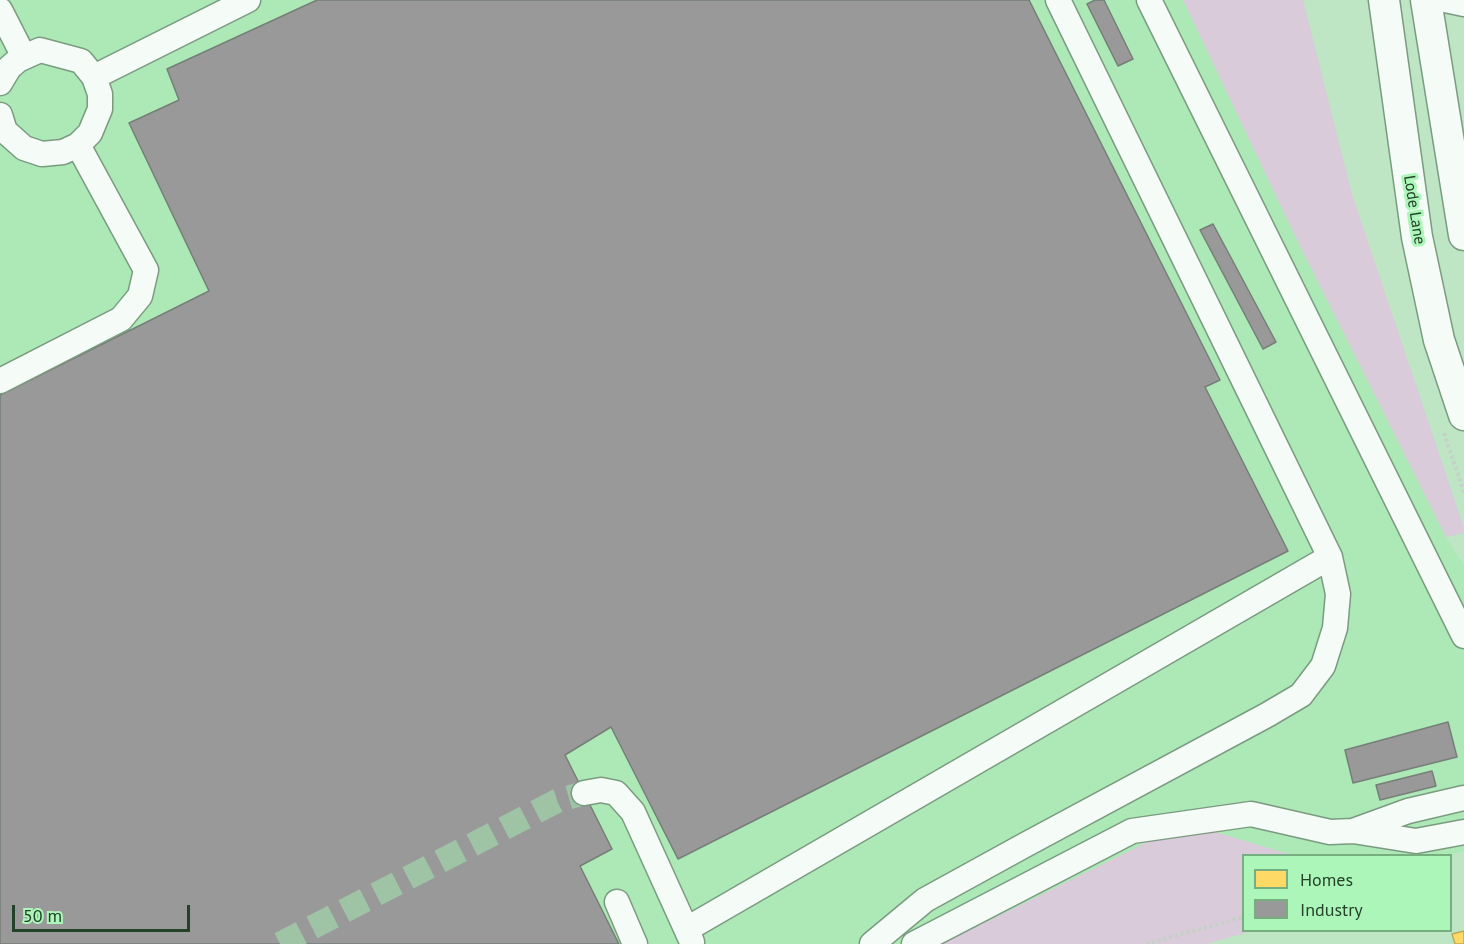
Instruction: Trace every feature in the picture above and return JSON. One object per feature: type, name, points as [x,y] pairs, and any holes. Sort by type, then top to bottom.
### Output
[{"type":"main road","name":"Lode Lane","points":[[1384,0],[1417,237],[1439,340],[1464,415]]},
{"type":"main road","points":[[1426,0],[1461,202],[1464,235]]},
{"type":"lane","points":[[94,77],[248,0]]},
{"type":"lane","points":[[872,944],[925,900],[1301,695],[1323,666],[1335,628],[1338,594],[1330,557],[1058,0]]},
{"type":"lane","points":[[1149,0],[1464,636]]},
{"type":"lane","points":[[1445,0],[1464,4]]},
{"type":"lane","points":[[0,10],[24,57]]},
{"type":"lane","points":[[0,83],[9,68],[18,60],[40,50],[81,61],[94,77],[100,94],[100,109],[90,133],[78,145],[63,152],[42,154],[24,148],[2,127]]},
{"type":"lane","points":[[0,381],[121,319],[140,296],[146,270],[78,145]]},
{"type":"lane","points":[[584,793],[601,790],[616,793],[633,812],[690,936],[1330,557]]},
{"type":"lane","points":[[1353,831],[1408,811],[1463,798]]},
{"type":"lane","points":[[915,944],[1132,831],[1251,814],[1330,832],[1353,831],[1416,841],[1464,832]]},
{"type":"lane","points":[[617,902],[636,944]]},
{"type":"path","points":[[1146,944],[1242,918]]},
{"type":"shaded area","points":[[0,0],[1183,0],[1296,238],[1446,537],[1464,565],[1464,851],[1452,854],[1242,854],[1242,857],[1121,944],[0,944]]},
{"type":"shaded area","points":[[1183,0],[1303,0],[1352,194],[1464,533],[1446,537],[1296,238]]},
{"type":"shaded area","points":[[1216,832],[1292,854],[1242,854],[1242,932],[1249,932],[1207,944],[942,944],[1149,841]]},
{"type":"building: Homes","points":[[1464,931],[1464,944],[1455,944],[1452,934]]},
{"type":"building: Industry","points":[[317,0],[1029,0],[1220,380],[1205,387],[1288,551],[678,859],[611,727],[565,755],[612,849],[580,866],[619,944],[0,944],[0,395],[209,291],[129,123],[179,100],[167,69]]},
{"type":"building: Industry","points":[[1095,0],[1104,0],[1133,59],[1118,66],[1087,4]]},
{"type":"building: Industry","points":[[1213,224],[1276,342],[1263,349],[1200,230]]},
{"type":"building: Industry","points":[[1448,722],[1457,757],[1353,783],[1345,750]]},
{"type":"building: Industry","points":[[1432,771],[1436,786],[1380,800],[1376,785]]},
{"type":"tunnel","points":[[280,944],[557,801],[584,793]]}]
